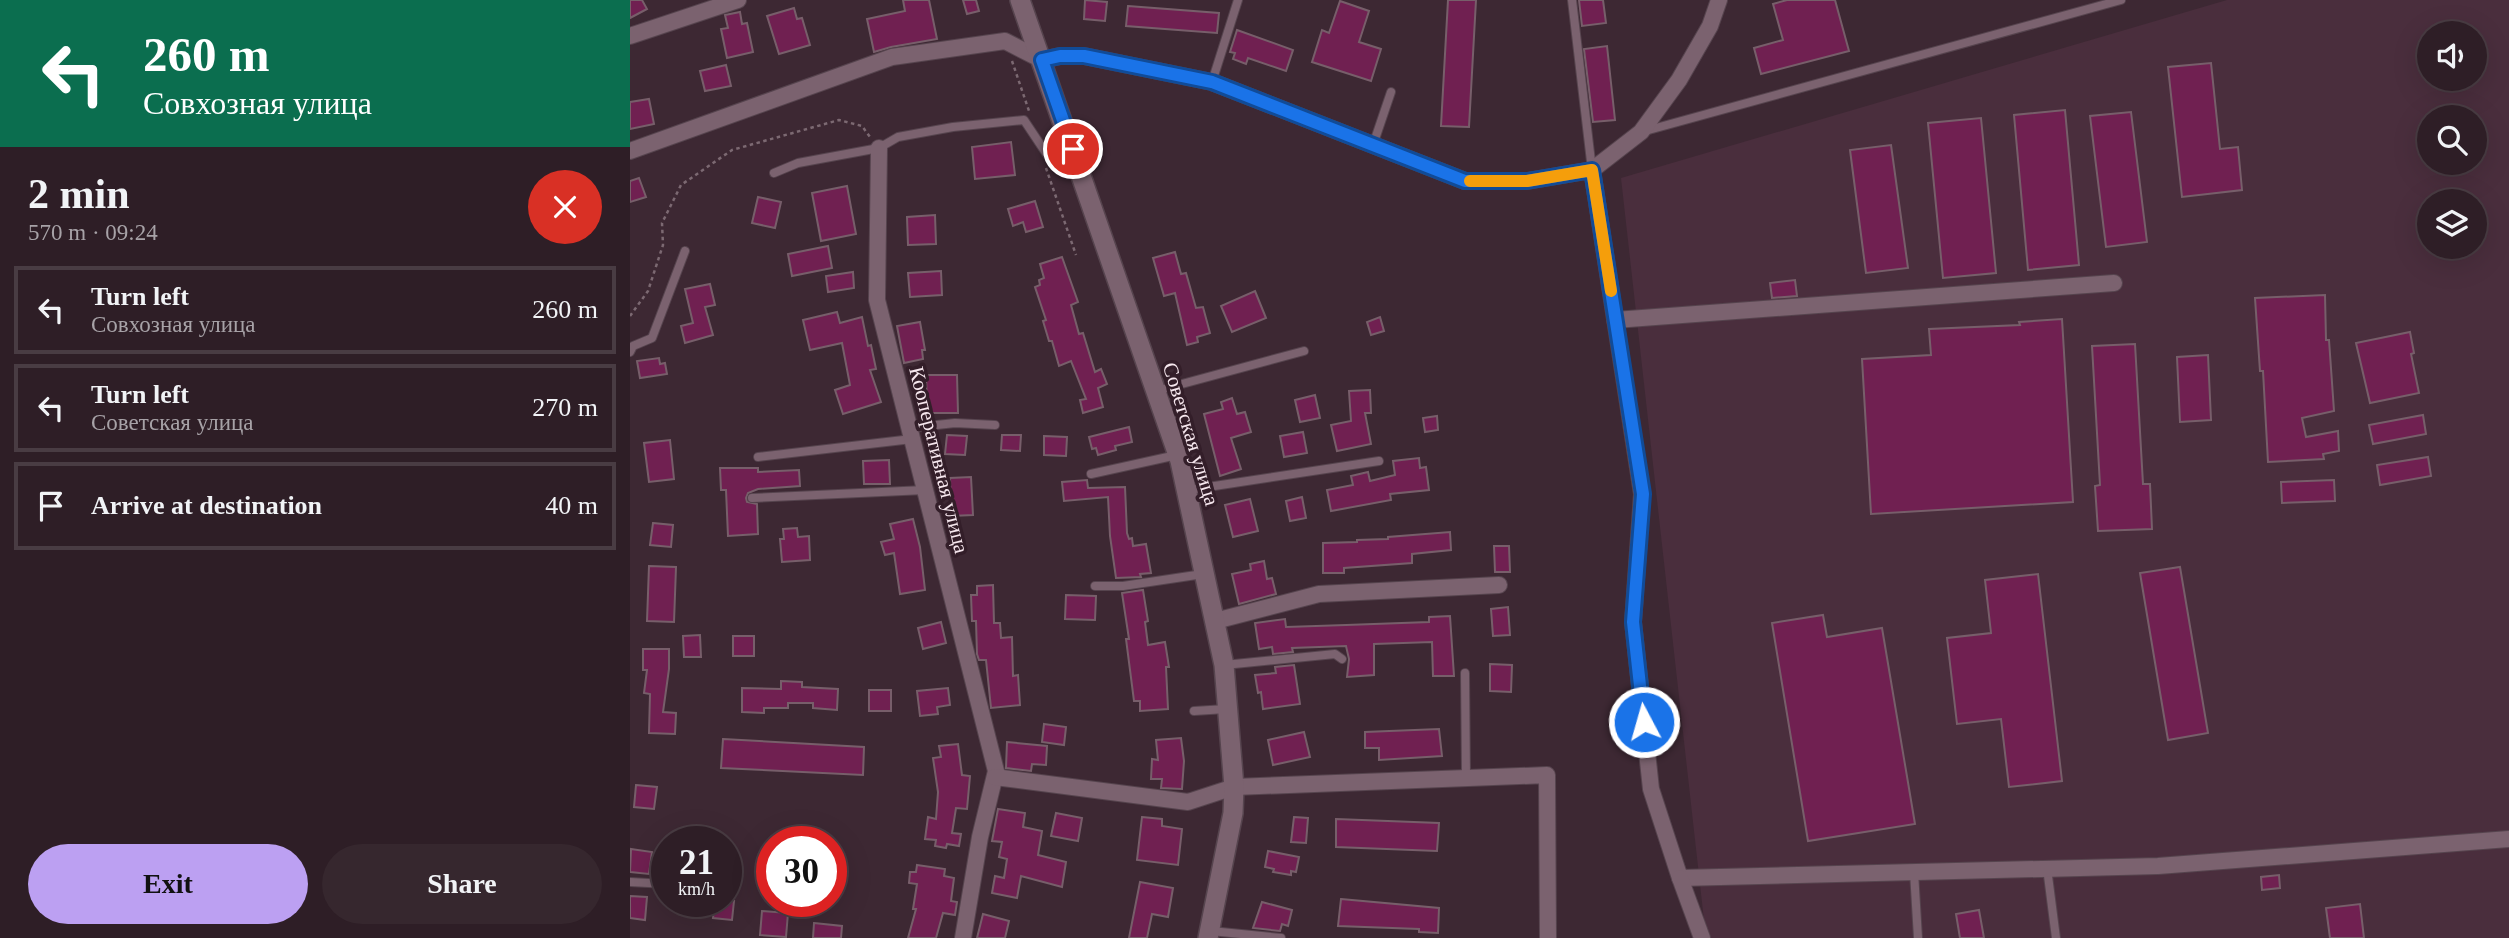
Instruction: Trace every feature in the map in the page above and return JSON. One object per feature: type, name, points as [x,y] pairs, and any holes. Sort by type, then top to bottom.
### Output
[{"type":"street","points":[[630,36],[738,0]]},
{"type":"street","name":"Советская улица","points":[[1020,0],[1178,455],[1224,665],[1234,787],[1233,813],[1208,934]]},
{"type":"street","points":[[630,151],[892,57],[1005,41],[1045,67],[1060,56],[1084,56],[1212,82],[1465,181],[1527,181],[1592,170],[1641,132],[1679,80],[1710,26],[1719,0]]},
{"type":"street","name":"Кооперативная улица","points":[[879,148],[877,300],[996,771],[980,837],[963,938]]},
{"type":"street","points":[[1592,170],[1643,494],[1633,622],[1651,789],[1702,938]]},
{"type":"street","points":[[1615,320],[2113,283]]},
{"type":"street","points":[[1215,621],[1319,594],[1499,585]]},
{"type":"street","points":[[995,777],[1188,802],[1234,787],[1547,775],[1548,938]]},
{"type":"street","points":[[1680,878],[2158,866],[2509,839]]},
{"type":"lane","points":[[1212,82],[1238,0]]},
{"type":"lane","points":[[1572,0],[1592,170]]},
{"type":"lane","points":[[1641,132],[2121,0]]},
{"type":"lane","points":[[1373,145],[1391,92]]},
{"type":"lane","points":[[774,173],[798,163],[879,148],[898,137],[953,127],[1024,120],[1048,156],[1080,169]]},
{"type":"lane","points":[[630,352],[633,345],[652,338],[685,251]]},
{"type":"lane","points":[[1156,391],[1304,351]]},
{"type":"lane","points":[[758,457],[911,434],[955,423],[995,425]]},
{"type":"lane","points":[[1091,474],[1178,455]]},
{"type":"lane","points":[[1187,491],[1379,461]]},
{"type":"lane","points":[[752,498],[925,490]]},
{"type":"lane","points":[[1095,586],[1123,586],[1205,574]]},
{"type":"lane","points":[[1224,665],[1335,654],[1342,659]]},
{"type":"lane","points":[[1465,673],[1465,778]]},
{"type":"lane","points":[[1194,711],[1228,709]]},
{"type":"lane","points":[[2047,868],[2056,938]]},
{"type":"lane","points":[[1914,872],[1918,938]]},
{"type":"lane","points":[[630,882],[651,883]]},
{"type":"lane","points":[[1208,934],[1281,938]]},
{"type":"path","points":[[1015,72],[1037,139]]},
{"type":"path","points":[[630,316],[648,291],[663,245],[663,223],[681,185],[732,150],[839,120],[862,126],[879,148]]},
{"type":"path","points":[[1046,165],[1076,255]]},
{"type":"shaded area","points":[[2227,0],[2509,0],[2509,938],[1706,938],[1621,178]]},
{"type":"building","points":[[630,0],[642,0],[647,9],[630,18]]},
{"type":"building","points":[[903,0],[929,0],[937,39],[874,52],[867,19],[905,11]]},
{"type":"building","points":[[963,0],[976,0],[979,11],[967,14]]},
{"type":"building","points":[[1085,0],[1107,2],[1105,21],[1084,19]]},
{"type":"building","points":[[1448,0],[1476,0],[1469,127],[1441,126]]},
{"type":"building","points":[[1579,0],[1603,0],[1606,23],[1582,26]]},
{"type":"building","points":[[1787,0],[1835,0],[1849,51],[1761,74],[1754,48],[1783,40],[1773,4]]},
{"type":"building","points":[[1340,1],[1369,11],[1359,42],[1381,49],[1371,81],[1312,62],[1322,30],[1329,33]]},
{"type":"building","points":[[1128,6],[1219,13],[1217,33],[1126,26]]},
{"type":"building","points":[[794,8],[797,19],[802,18],[810,45],[779,54],[767,16]]},
{"type":"building","points":[[740,12],[742,24],[747,23],[753,52],[727,58],[721,29],[728,28],[725,15]]},
{"type":"building","points":[[1237,30],[1293,50],[1286,71],[1248,58],[1246,64],[1233,59],[1235,53],[1230,52]]},
{"type":"building","points":[[1607,46],[1615,120],[1593,122],[1584,49]]},
{"type":"building","points":[[2211,63],[2220,149],[2238,147],[2242,190],[2182,197],[2168,67]]},
{"type":"building","points":[[726,65],[731,86],[705,91],[700,71]]},
{"type":"building","points":[[649,99],[654,124],[630,129],[630,102]]},
{"type":"building","points":[[2065,110],[2079,265],[2028,270],[2014,115]]},
{"type":"building","points":[[2131,112],[2147,242],[2106,247],[2090,116]]},
{"type":"building","points":[[1981,118],[1996,273],[1943,278],[1928,123]]},
{"type":"building","points":[[1011,142],[1015,175],[975,179],[972,147]]},
{"type":"building","points":[[1891,145],[1908,268],[1866,273],[1850,150]]},
{"type":"building","points":[[639,178],[646,197],[630,202],[630,181]]},
{"type":"building","points":[[847,186],[856,234],[821,241],[812,193]]},
{"type":"building","points":[[758,197],[781,202],[775,228],[752,223]]},
{"type":"building","points":[[1035,201],[1043,227],[1026,232],[1023,222],[1013,226],[1008,209]]},
{"type":"building","points":[[935,215],[936,244],[908,245],[907,217]]},
{"type":"building","points":[[828,246],[832,268],[792,276],[788,254]]},
{"type":"building","points":[[1175,252],[1181,274],[1186,273],[1196,308],[1203,307],[1210,333],[1197,337],[1198,342],[1187,345],[1175,293],[1164,296],[1153,258]]},
{"type":"building","points":[[1062,257],[1078,302],[1071,305],[1079,334],[1083,333],[1095,372],[1101,369],[1107,384],[1098,388],[1103,407],[1083,413],[1080,400],[1086,399],[1071,361],[1059,366],[1052,341],[1049,341],[1043,321],[1046,320],[1035,287],[1040,285],[1039,280],[1044,278],[1040,264]]},
{"type":"building","points":[[941,271],[942,295],[910,297],[908,273]]},
{"type":"building","points":[[853,272],[854,288],[828,292],[826,276]]},
{"type":"building","points":[[1795,280],[1797,296],[1772,298],[1770,283]]},
{"type":"building","points":[[710,284],[715,305],[705,307],[713,335],[685,343],[681,326],[693,323],[685,289]]},
{"type":"building","points":[[1255,291],[1266,318],[1232,332],[1221,306]]},
{"type":"building","points":[[2325,295],[2326,340],[2329,340],[2334,411],[2302,418],[2306,437],[2338,431],[2339,451],[2323,454],[2324,459],[2268,462],[2263,371],[2260,371],[2255,298]]},
{"type":"building","points":[[837,312],[840,323],[862,317],[876,369],[870,370],[881,402],[843,414],[835,390],[850,385],[842,343],[810,350],[803,320]]},
{"type":"building","points":[[1380,317],[1384,331],[1371,335],[1367,322]]},
{"type":"building","points":[[2062,319],[2073,502],[1871,514],[1862,359],[1931,355],[1929,329],[2020,325],[2019,322]]},
{"type":"building","points":[[920,322],[925,350],[922,350],[923,359],[904,363],[897,326]]},
{"type":"building","points":[[2410,332],[2414,353],[2411,354],[2419,393],[2370,403],[2356,343]]},
{"type":"building","points":[[2135,344],[2143,484],[2150,484],[2152,529],[2098,531],[2095,486],[2100,485],[2092,346]]},
{"type":"building","points":[[2208,355],[2211,420],[2180,422],[2177,357]]},
{"type":"building","points":[[659,358],[660,364],[665,363],[667,374],[640,378],[637,361]]},
{"type":"building","points":[[926,375],[957,375],[958,413],[927,413]]},
{"type":"building","points":[[1370,390],[1371,413],[1365,413],[1371,444],[1337,451],[1331,425],[1351,421],[1349,391]]},
{"type":"building","points":[[1315,395],[1320,418],[1300,422],[1295,400]]},
{"type":"building","points":[[1232,398],[1237,414],[1245,412],[1251,432],[1231,438],[1241,469],[1220,476],[1204,414],[1223,409],[1221,402]]},
{"type":"building","points":[[2423,415],[2426,434],[2373,444],[2369,425]]},
{"type":"building","points":[[1437,416],[1438,430],[1425,432],[1423,418]]},
{"type":"building","points":[[1129,427],[1132,442],[1115,446],[1116,450],[1098,455],[1096,448],[1092,449],[1089,437]]},
{"type":"building","points":[[1303,432],[1307,453],[1284,457],[1280,436]]},
{"type":"building","points":[[947,435],[967,436],[965,455],[945,454]]},
{"type":"building","points":[[1002,435],[1021,435],[1020,451],[1001,450]]},
{"type":"building","points":[[1044,436],[1067,437],[1066,456],[1044,455]]},
{"type":"building","points":[[670,440],[674,479],[649,482],[644,443]]},
{"type":"building","points":[[2428,457],[2431,476],[2380,485],[2377,465]]},
{"type":"building","points":[[1419,458],[1420,468],[1426,467],[1429,490],[1390,494],[1391,500],[1331,511],[1327,490],[1353,485],[1351,476],[1368,472],[1370,481],[1395,475],[1393,461]]},
{"type":"building","points":[[889,460],[890,484],[864,484],[863,461]]},
{"type":"building","points":[[720,468],[758,468],[758,472],[799,470],[800,486],[758,489],[748,493],[747,502],[757,504],[758,534],[728,536],[726,490],[721,490]]},
{"type":"building","points":[[971,477],[973,515],[951,516],[950,478]]},
{"type":"building","points":[[1087,480],[1088,488],[1125,487],[1127,533],[1129,539],[1132,538],[1133,546],[1146,544],[1151,573],[1140,574],[1141,577],[1116,578],[1108,497],[1064,501],[1062,482]]},
{"type":"building","points":[[2334,480],[2335,501],[2282,503],[2281,482]]},
{"type":"building","points":[[1302,497],[1306,518],[1290,521],[1286,501]]},
{"type":"building","points":[[1250,499],[1258,531],[1233,537],[1225,505]]},
{"type":"building","points":[[913,519],[920,547],[925,590],[900,594],[894,553],[885,555],[881,542],[894,539],[890,524]]},
{"type":"building","points":[[653,523],[673,525],[671,547],[650,545]]},
{"type":"building","points":[[797,528],[798,537],[809,536],[810,560],[782,562],[780,539],[784,539],[783,529]]},
{"type":"building","points":[[1450,532],[1451,550],[1412,554],[1412,563],[1344,568],[1344,573],[1323,573],[1323,543]]},
{"type":"building","points":[[1494,546],[1509,546],[1510,572],[1495,572]]},
{"type":"building","points":[[1264,561],[1267,579],[1272,578],[1276,594],[1239,604],[1232,574],[1251,570],[1250,564]]},
{"type":"building","points":[[649,566],[676,567],[674,622],[647,621]]},
{"type":"building","points":[[2180,567],[2208,733],[2168,740],[2140,573]]},
{"type":"building","points":[[2038,574],[2062,781],[2009,787],[2001,719],[1957,724],[1947,638],[1991,633],[1985,580]]},
{"type":"building","points":[[993,585],[994,623],[1000,623],[1001,638],[1012,637],[1013,676],[1018,675],[1020,705],[991,708],[986,660],[979,660],[977,654],[976,621],[972,621],[971,595],[977,595],[977,586]]},
{"type":"building","points":[[1143,590],[1148,621],[1145,622],[1148,645],[1165,642],[1169,667],[1166,667],[1168,709],[1140,711],[1140,701],[1134,701],[1122,593]]},
{"type":"building","points":[[1066,595],[1096,596],[1095,620],[1065,619]]},
{"type":"building","points":[[1508,607],[1510,635],[1493,636],[1491,609]]},
{"type":"building","points":[[1823,615],[1827,637],[1882,628],[1915,824],[1808,841],[1772,623]]},
{"type":"building","points":[[1450,616],[1454,676],[1433,676],[1432,642],[1374,644],[1374,675],[1347,677],[1349,659],[1346,646],[1292,648],[1293,652],[1273,654],[1272,647],[1259,649],[1255,623],[1285,619],[1286,627],[1346,625],[1429,622],[1429,617]]},
{"type":"building","points":[[941,622],[946,643],[923,649],[918,628]]},
{"type":"building","points":[[700,635],[701,657],[684,657],[683,636]]},
{"type":"building","points":[[733,636],[754,636],[754,656],[733,656]]},
{"type":"building","points":[[643,649],[669,649],[663,712],[676,713],[675,734],[649,733],[650,694],[644,693],[647,670],[643,670]]},
{"type":"building","points":[[1490,664],[1512,665],[1511,692],[1490,691]]},
{"type":"building","points":[[1294,665],[1300,704],[1263,709],[1255,675],[1276,673],[1275,667]]},
{"type":"building","points":[[781,681],[802,682],[802,687],[838,689],[837,710],[813,708],[813,703],[788,703],[788,708],[764,708],[764,713],[742,712],[742,688],[781,689]]},
{"type":"building","points":[[948,688],[950,705],[937,707],[938,714],[920,716],[917,691]]},
{"type":"building","points":[[869,690],[891,690],[891,711],[869,711]]},
{"type":"building","points":[[1044,724],[1066,727],[1064,745],[1042,742]]},
{"type":"building","points":[[1439,729],[1442,756],[1379,760],[1379,748],[1365,748],[1365,732]]},
{"type":"building","points":[[1304,732],[1310,757],[1273,765],[1268,740]]},
{"type":"building","points":[[1181,738],[1184,761],[1182,789],[1161,788],[1162,779],[1151,779],[1152,759],[1158,760],[1156,740]]},
{"type":"building","points":[[723,739],[864,747],[863,775],[721,768]]},
{"type":"building","points":[[1007,742],[1047,746],[1046,765],[1032,764],[1031,771],[1006,768]]},
{"type":"building","points":[[958,744],[962,775],[970,776],[967,809],[956,808],[952,833],[961,834],[959,846],[947,844],[946,848],[935,846],[936,840],[925,839],[928,817],[936,819],[938,792],[933,758],[941,757],[939,746]]},
{"type":"building","points":[[636,785],[657,787],[654,809],[634,807]]},
{"type":"building","points":[[998,809],[1025,813],[1023,827],[1042,831],[1038,855],[1066,862],[1062,887],[1021,876],[1017,898],[992,893],[995,876],[1004,878],[1007,859],[999,857],[1002,842],[992,841]]},
{"type":"building","points":[[1056,813],[1082,818],[1078,841],[1051,836]]},
{"type":"building","points":[[1142,817],[1162,819],[1162,826],[1182,829],[1178,865],[1137,860]]},
{"type":"building","points":[[1294,817],[1308,818],[1306,843],[1291,842]]},
{"type":"building","points":[[1336,819],[1439,823],[1437,851],[1336,847]]},
{"type":"building","points":[[631,849],[651,852],[649,874],[630,872]]},
{"type":"building","points":[[1268,851],[1299,857],[1296,872],[1291,871],[1291,875],[1273,872],[1274,869],[1265,867]]},
{"type":"building","points":[[917,865],[945,869],[944,876],[954,878],[951,901],[957,902],[955,915],[943,913],[936,938],[908,938],[916,909],[913,909],[917,884],[909,883],[910,872],[916,872]]},
{"type":"building","points":[[2279,875],[2280,888],[2262,890],[2261,877]]},
{"type":"building","points":[[1140,882],[1173,888],[1168,917],[1152,914],[1147,938],[1129,938]]},
{"type":"building","points":[[630,896],[647,897],[645,920],[630,918]]},
{"type":"building","points":[[1341,899],[1439,908],[1438,933],[1419,932],[1419,929],[1338,926]]},
{"type":"building","points":[[1262,902],[1292,910],[1288,926],[1282,924],[1280,931],[1253,928]]},
{"type":"building","points":[[2360,904],[2364,938],[2330,938],[2326,908]]},
{"type":"building","points":[[1979,910],[1984,938],[1960,938],[1956,914]]},
{"type":"building","points":[[983,914],[1009,921],[1005,938],[977,938]]},
{"type":"building","points":[[713,917],[732,917],[732,920]]},
{"type":"building","points":[[762,917],[788,917],[786,937],[760,935]]},
{"type":"building","points":[[814,923],[842,926],[841,938],[813,938]]},
{"type":"slow traffic","points":[[1470,181],[1527,181],[1592,170],[1611,291]]},
{"type":"route","points":[[1073,149],[1042,60],[1060,56],[1084,56],[1212,82],[1465,181],[1527,181],[1592,170],[1643,494],[1633,622],[1644,722]]}]
